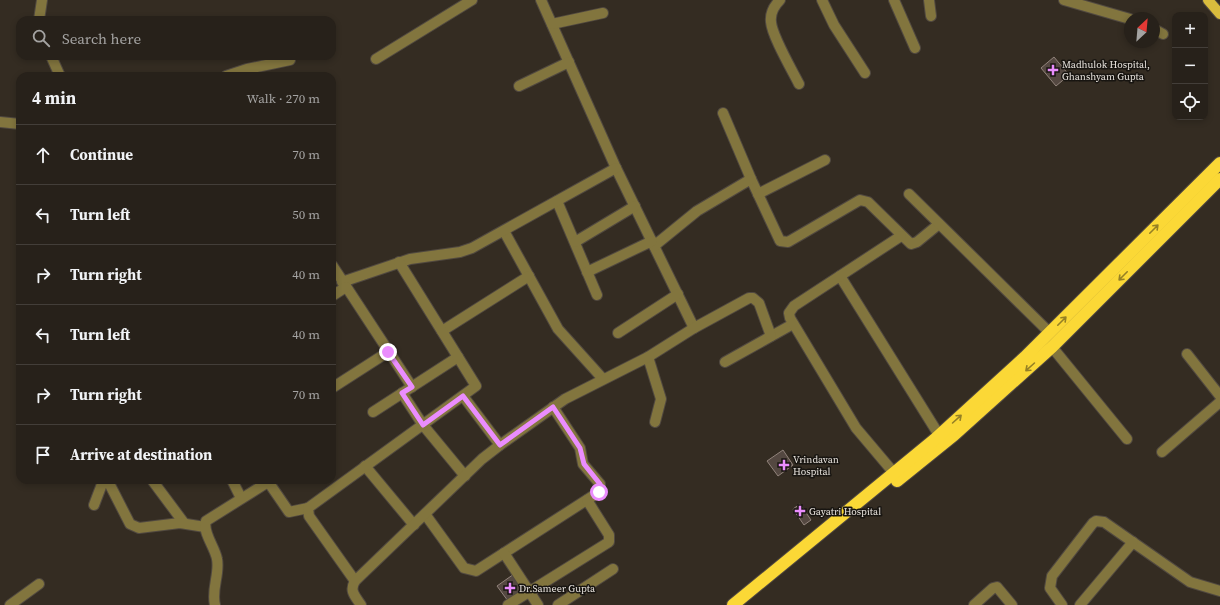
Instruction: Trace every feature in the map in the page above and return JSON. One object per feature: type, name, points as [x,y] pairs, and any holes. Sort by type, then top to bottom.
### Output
[{"type":"highway","points":[[733,605],[940,435],[1050,333],[1220,162]]},
{"type":"highway","points":[[743,605],[954,435],[1052,347],[1220,179]]},
{"type":"main road","points":[[1208,0],[1220,14]]},
{"type":"street","points":[[40,16],[42,0]]},
{"type":"street","points":[[376,59],[472,0]]},
{"type":"street","points":[[541,0],[616,168],[694,328]]},
{"type":"street","points":[[780,0],[773,8],[771,14],[772,28],[799,84]]},
{"type":"street","points":[[822,0],[834,25],[865,73]]},
{"type":"street","points":[[894,0],[915,48]]},
{"type":"street","points":[[929,0],[931,16]]},
{"type":"street","points":[[1064,0],[1124,17]]},
{"type":"street","points":[[552,24],[603,13]]},
{"type":"street","points":[[53,60],[58,72]]},
{"type":"street","points":[[238,72],[290,60]]},
{"type":"street","points":[[519,86],[569,62]]},
{"type":"street","points":[[723,113],[778,237],[784,242],[788,242],[860,200],[865,200],[907,242],[914,244],[940,224]]},
{"type":"street","points":[[0,122],[16,124]]},
{"type":"street","points":[[758,194],[825,160]]},
{"type":"street","points":[[336,292],[344,284],[399,262],[466,250],[504,231],[616,168]]},
{"type":"street","points":[[587,272],[653,244],[697,211],[751,179]]},
{"type":"street","points":[[909,194],[1050,333]]},
{"type":"street","points":[[557,201],[597,294]]},
{"type":"street","points":[[575,242],[635,206]]},
{"type":"street","points":[[504,231],[558,329],[603,379]]},
{"type":"street","points":[[894,473],[860,433],[793,324],[789,313],[794,306],[901,236]]},
{"type":"street","points":[[269,484],[289,512],[308,508],[476,386],[399,262]]},
{"type":"street","points":[[336,271],[412,387]]},
{"type":"street","points":[[442,331],[529,276]]},
{"type":"street","points":[[840,276],[940,435]]},
{"type":"street","points":[[618,333],[678,294]]},
{"type":"street","points":[[361,605],[353,593],[352,588],[356,581],[465,476],[500,445],[553,407],[603,379],[648,357],[694,328],[749,298],[753,298],[759,303],[770,336]]},
{"type":"street","points":[[725,362],[793,324]]},
{"type":"street","points":[[1052,347],[1127,438]]},
{"type":"street","points":[[336,382],[388,352]]},
{"type":"street","points":[[1187,354],[1220,396]]},
{"type":"street","points":[[373,412],[458,356]]},
{"type":"street","points":[[648,357],[661,400],[655,422]]},
{"type":"street","points":[[402,393],[423,425],[465,476]]},
{"type":"street","points":[[463,396],[500,445]]},
{"type":"street","points":[[1162,452],[1220,402]]},
{"type":"street","points":[[425,514],[468,571],[476,571],[599,492],[600,484],[584,464],[580,448],[553,407]]},
{"type":"street","points":[[365,466],[414,525]]},
{"type":"street","points":[[94,505],[102,484]]},
{"type":"street","points":[[109,484],[130,524],[134,527],[139,528],[184,523],[205,527]]},
{"type":"street","points":[[155,484],[184,523]]},
{"type":"street","points":[[234,484],[242,498]]},
{"type":"street","points":[[215,605],[213,595],[218,560],[205,527],[206,521],[263,484]]},
{"type":"street","points":[[508,605],[528,590],[609,542],[609,535],[587,500]]},
{"type":"street","points":[[308,508],[309,516],[356,581]]},
{"type":"street","points":[[1062,605],[1053,594],[1050,581],[1096,521],[1104,522],[1190,582],[1220,591]]},
{"type":"street","points":[[1080,605],[1133,542]]},
{"type":"street","points":[[504,553],[538,605]]},
{"type":"street","points":[[558,605],[613,569]]},
{"type":"street","points":[[10,605],[39,584]]},
{"type":"street","points":[[974,605],[996,587],[1012,605]]},
{"type":"building","points":[[1054,57],[1069,75],[1056,86],[1041,68]]},
{"type":"building","points":[[783,450],[793,465],[778,476],[767,461]]},
{"type":"building","points":[[800,504],[811,520],[804,525],[793,509]]},
{"type":"building","points":[[514,574],[524,589],[508,601],[497,586]]},
{"type":"place","name":"Madhulok Hospital, Ghanshyam Gupta","points":[[1053,70]]},
{"type":"place","name":"Vrindavan Hospital","points":[[784,465]]},
{"type":"place","name":"Gayatri Hospital","points":[[800,511]]},
{"type":"place","name":"Dr.Sameer Gupta","points":[[510,588]]},
{"type":"route","points":[[388,352],[412,387],[402,393],[423,425],[463,396],[500,445],[553,407],[582,451],[582,461],[600,484],[599,492]]}]
